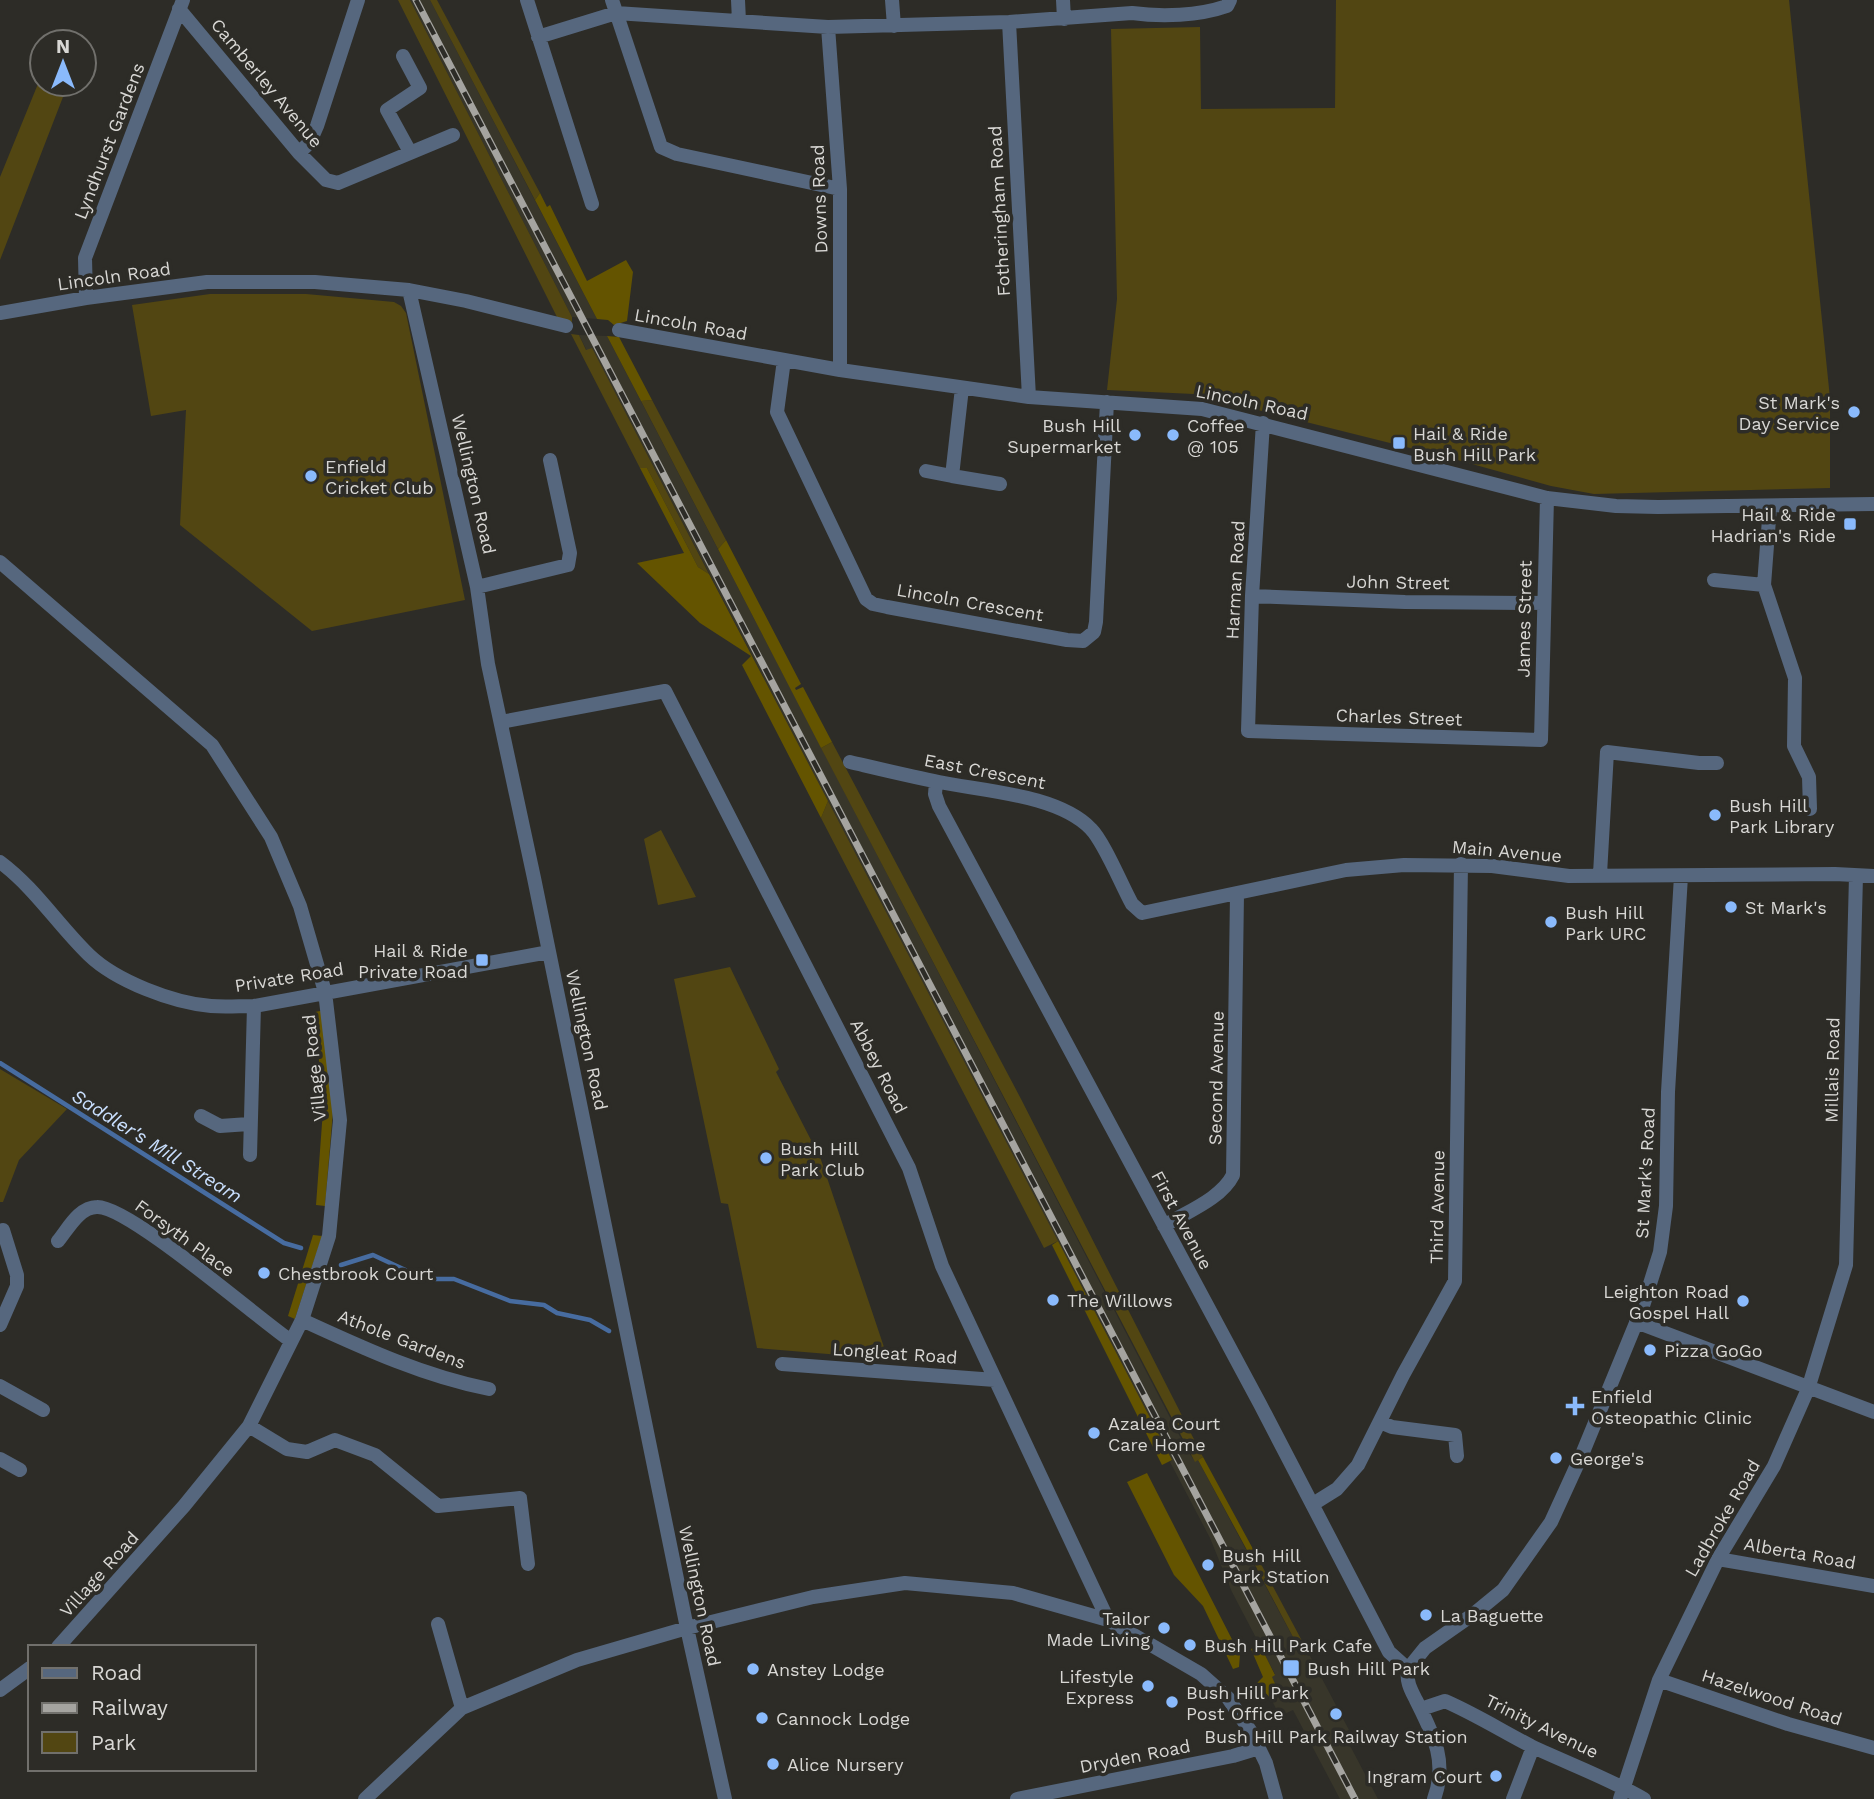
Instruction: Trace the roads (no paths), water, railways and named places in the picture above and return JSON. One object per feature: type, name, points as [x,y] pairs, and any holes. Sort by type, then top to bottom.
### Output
[{"type":"street","points":[[299,153],[310,142],[317,126],[358,0]]},
{"type":"street","points":[[527,0],[592,204]]},
{"type":"street","points":[[738,0],[739,21]]},
{"type":"street","points":[[892,0],[894,26]]},
{"type":"street","points":[[1063,0],[1064,19]]},
{"type":"street","points":[[538,37],[614,6],[739,21],[828,27],[1211,12],[1228,3]]},
{"type":"street","name":"Camberley Avenue","points":[[181,5],[299,153],[326,180],[338,183],[410,152]]},
{"type":"street","name":"Lyndhurst Gardens","points":[[86,298],[85,258],[181,5]]},
{"type":"street","points":[[614,6],[662,148],[677,154],[840,189]]},
{"type":"street","name":"Fotheringham Road","points":[[1009,22],[1029,397]]},
{"type":"street","name":"Downs Road","points":[[828,27],[840,189],[840,370]]},
{"type":"street","points":[[403,56],[420,88],[387,110],[410,152],[453,135]]},
{"type":"street","name":"Lincoln Road","points":[[0,313],[86,298],[208,282],[315,282],[409,290],[466,300],[566,326]]},
{"type":"street","name":"Wellington Road","points":[[409,290],[477,587],[500,723],[687,1628],[725,1799]]},
{"type":"street","name":"Lincoln Road","points":[[619,330],[840,370],[962,388],[1029,397],[1202,409],[1547,498],[1648,507],[1874,504]]},
{"type":"street","name":"Lincoln Crescent","points":[[784,360],[777,412],[866,599],[873,604],[887,607],[1067,640],[1083,641],[1094,632],[1096,622],[1107,402]]},
{"type":"street","points":[[952,475],[962,388]]},
{"type":"street","name":"Harman Road","points":[[1255,732],[1248,732],[1252,596],[1263,423]]},
{"type":"street","points":[[477,587],[568,565],[570,553],[550,460]]},
{"type":"street","points":[[926,471],[1000,484]]},
{"type":"street","name":"James Street","points":[[1541,740],[1547,498]]},
{"type":"street","points":[[1770,506],[1764,585],[1795,678],[1794,746],[1809,777],[1810,809]]},
{"type":"street","name":"Village Road","points":[[0,562],[212,745],[271,837],[300,906],[325,992],[340,1120],[329,1236],[302,1320],[249,1426],[184,1506],[62,1645]]},
{"type":"street","points":[[1714,580],[1764,585]]},
{"type":"street","name":"John Street","points":[[1252,596],[1405,603],[1543,603]]},
{"type":"street","name":"Abbey Road","points":[[500,723],[665,691],[909,1168],[942,1266],[1108,1620]]},
{"type":"street","name":"Charles Street","points":[[1255,732],[1541,740]]},
{"type":"street","points":[[1600,874],[1608,752],[1717,763]]},
{"type":"street","name":"East Crescent","points":[[850,762],[936,782],[1044,802],[1064,809],[1094,831],[1132,904],[1142,913]]},
{"type":"street","name":"First Avenue","points":[[936,782],[935,794],[939,806],[1389,1651],[1408,1670],[1409,1685],[1439,1748],[1441,1775],[1434,1799]]},
{"type":"street","name":"Private Road","points":[[0,862],[20,877],[90,956],[122,978],[165,996],[209,1006],[254,1006],[549,952]]},
{"type":"street","name":"Third Avenue","points":[[1313,1504],[1349,1478],[1455,1281],[1461,864]]},
{"type":"street","name":"Main Avenue","points":[[1142,913],[1346,870],[1404,865],[1492,866],[1569,876],[1874,876]]},
{"type":"street","name":"St Mark's Road","points":[[1408,1670],[1424,1647],[1475,1613],[1503,1590],[1551,1522],[1578,1464],[1636,1322],[1660,1252],[1666,1206],[1668,1092],[1681,876]]},
{"type":"street","name":"Millais Road","points":[[1846,1265],[1856,876]]},
{"type":"street","name":"Second Avenue","points":[[1164,1226],[1219,1192],[1228,1185],[1233,1175],[1237,894]]},
{"type":"street","points":[[250,1155],[254,1006]]},
{"type":"street","points":[[201,1116],[220,1126],[249,1124]]},
{"type":"street","name":"Forsyth Place","points":[[58,1241],[88,1208],[107,1208],[121,1214],[168,1246],[290,1341]]},
{"type":"street","points":[[0,1325],[17,1286],[18,1275],[3,1230]]},
{"type":"street","name":"Ladbroke Road","points":[[1622,1793],[1658,1680],[1718,1559],[1774,1466],[1808,1389],[1846,1265]]},
{"type":"street","name":"Athole Gardens","points":[[302,1320],[384,1357],[439,1377],[489,1389]]},
{"type":"street","points":[[1636,1322],[1874,1412]]},
{"type":"street","name":"Longleat Road","points":[[789,1368],[995,1380]]},
{"type":"street","points":[[0,1386],[43,1410]]},
{"type":"street","points":[[1380,1422],[1392,1427],[1455,1434],[1457,1457]]},
{"type":"street","points":[[249,1426],[287,1449],[307,1452],[335,1440],[375,1455],[438,1506],[520,1497],[528,1564]]},
{"type":"street","points":[[0,1459],[20,1470]]},
{"type":"street","name":"Alberta Road","points":[[1718,1559],[1874,1586]]},
{"type":"street","points":[[365,1799],[462,1708],[577,1660],[687,1628],[813,1597],[905,1583],[1013,1593],[1108,1620],[1201,1674],[1228,1698],[1259,1748],[1276,1799]]},
{"type":"street","points":[[438,1624],[462,1708]]},
{"type":"street","points":[[0,1690],[28,1669]]},
{"type":"street","name":"Hazelwood Road","points":[[1658,1680],[1788,1724],[1874,1748]]},
{"type":"street","name":"Trinity Avenue","points":[[1420,1709],[1445,1701],[1622,1793],[1644,1799]]},
{"type":"street","points":[[1513,1799],[1533,1747]]},
{"type":"street","name":"Dryden Road","points":[[1017,1799],[1233,1756],[1259,1748]]},
{"type":"waterway","name":"Saddler's Mill Stream","points":[[0,1063],[284,1243],[301,1248]]},
{"type":"waterway","name":"Saddler's Mill Stream","points":[[341,1265],[373,1255],[414,1274],[435,1279],[454,1279],[510,1301],[544,1305],[557,1313],[590,1320],[609,1331]]},
{"type":"railway","points":[[416,0],[1355,1799]]},
{"type":"place","name":"St Mark's Day Service","points":[[1854,412]]},
{"type":"place","name":"Bush Hill Supermarket","points":[[1135,435]]},
{"type":"place","name":"Coffee @ 105","points":[[1173,435]]},
{"type":"place","name":"Hail & Ride Bush Hill Park","points":[[1399,443]]},
{"type":"place","name":"Enfield Cricket Club","points":[[311,476]]},
{"type":"place","name":"Hail & Ride Hadrian's Ride","points":[[1850,524]]},
{"type":"place","name":"Bush Hill Park Library","points":[[1715,815]]},
{"type":"place","name":"St Mark's","points":[[1731,907]]},
{"type":"place","name":"Bush Hill Park URC","points":[[1551,922]]},
{"type":"place","name":"Hail & Ride Private Road","points":[[482,960]]},
{"type":"place","name":"Bush Hill Park Club","points":[[766,1158]]},
{"type":"place","name":"Chestbrook Court","points":[[264,1273]]},
{"type":"place","name":"The Willows","points":[[1053,1300]]},
{"type":"place","name":"Leighton Road Gospel Hall","points":[[1743,1301]]},
{"type":"place","name":"Pizza GoGo","points":[[1650,1350]]},
{"type":"place","name":"Enfield Osteopathic Clinic","points":[[1575,1406]]},
{"type":"place","name":"Azalea Court Care Home","points":[[1094,1433]]},
{"type":"place","name":"George's","points":[[1556,1458]]},
{"type":"place","name":"Bush Hill Park Station","points":[[1208,1565]]},
{"type":"place","name":"La Baguette","points":[[1426,1615]]},
{"type":"place","name":"Tailor Made Living","points":[[1164,1628]]},
{"type":"place","name":"Bush Hill Park Cafe","points":[[1190,1645]]},
{"type":"place","name":"Bush Hill Park","points":[[1291,1668]]},
{"type":"place","name":"Anstey Lodge","points":[[753,1669]]},
{"type":"place","name":"Lifestyle Express","points":[[1148,1686]]},
{"type":"place","name":"Bush Hill Park Post Office","points":[[1172,1702]]},
{"type":"place","name":"Bush Hill Park Railway Station","points":[[1336,1714]]},
{"type":"place","name":"Cannock Lodge","points":[[762,1718]]},
{"type":"place","name":"Alice Nursery","points":[[773,1764]]},
{"type":"place","name":"Ingram Court","points":[[1496,1776]]}]
